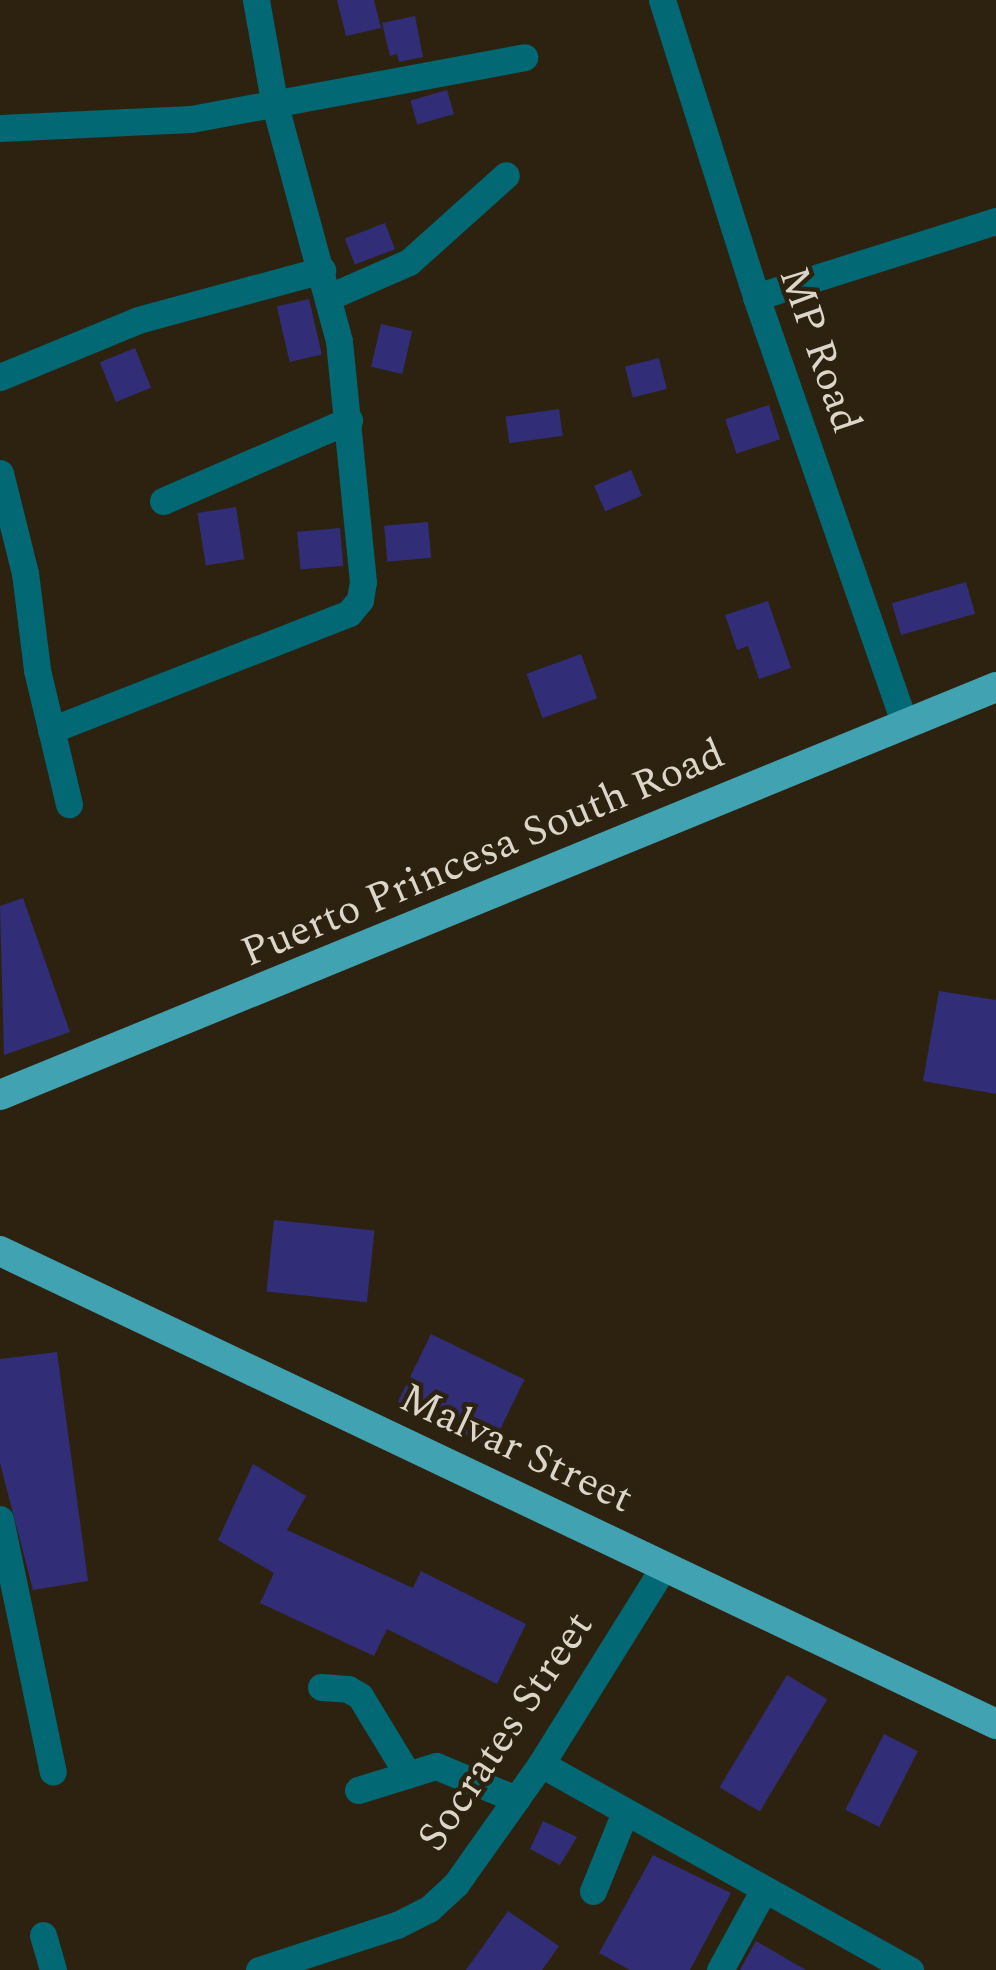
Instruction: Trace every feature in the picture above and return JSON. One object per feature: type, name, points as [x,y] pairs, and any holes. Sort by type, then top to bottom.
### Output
[{"type":"main road","name":"Puerto Princesa South Road","points":[[0,1095],[996,687]]},
{"type":"main road","name":"Malvar Street","points":[[0,1251],[996,1724]]},
{"type":"street","points":[[51,730],[356,608],[363,582],[349,420],[326,284],[274,101],[256,0]]},
{"type":"street","name":"MP Road","points":[[662,0],[756,297],[905,724]]},
{"type":"street","points":[[0,128],[191,119],[524,57]]},
{"type":"street","points":[[0,377],[138,320],[326,284],[409,262],[506,176]]},
{"type":"street","points":[[756,297],[996,221]]},
{"type":"street","points":[[163,501],[349,420]]},
{"type":"street","points":[[0,472],[13,577],[69,804]]},
{"type":"street","points":[[0,1519],[53,1772]]},
{"type":"street","name":"Socrates Street","points":[[259,1970],[397,1925],[429,1909],[456,1884],[541,1764],[665,1565]]},
{"type":"street","points":[[321,1687],[348,1689],[360,1696],[408,1775]]},
{"type":"street","points":[[541,1764],[910,1970]]},
{"type":"street","points":[[358,1790],[436,1766],[458,1771],[516,1799]]},
{"type":"street","points":[[593,1891],[626,1812]]},
{"type":"street","points":[[720,1970],[763,1891]]},
{"type":"street","points":[[43,1935],[53,1970]]},
{"type":"building","points":[[337,0],[374,0],[381,28],[346,36]]},
{"type":"building","points":[[415,16],[423,57],[399,62],[397,54],[390,56],[382,23]]},
{"type":"building","points":[[447,90],[454,114],[417,125],[410,100]]},
{"type":"building","points":[[385,223],[395,249],[355,265],[345,238]]},
{"type":"building","points":[[309,299],[322,355],[290,362],[277,306]]},
{"type":"building","points":[[381,324],[412,331],[402,374],[371,367]]},
{"type":"building","points":[[135,348],[151,388],[116,402],[100,362]]},
{"type":"building","points":[[659,358],[667,389],[633,398],[625,366]]},
{"type":"building","points":[[769,405],[780,439],[736,453],[725,419]]},
{"type":"building","points":[[559,409],[563,436],[509,443],[506,417]]},
{"type":"building","points":[[631,470],[642,496],[605,511],[594,486]]},
{"type":"building","points":[[236,507],[244,559],[206,565],[197,513]]},
{"type":"building","points":[[428,522],[431,558],[387,562],[384,526]]},
{"type":"building","points":[[340,528],[343,566],[300,570],[297,532]]},
{"type":"building","points":[[966,582],[975,614],[901,635],[892,603]]},
{"type":"building","points":[[768,601],[791,668],[759,679],[748,646],[737,650],[725,615]]},
{"type":"building","points":[[581,654],[597,698],[543,718],[526,674]]},
{"type":"building","points":[[23,898],[70,1032],[4,1055],[0,906]]},
{"type":"building","points":[[939,991],[996,1000],[996,1094],[923,1081]]},
{"type":"building","points":[[274,1220],[374,1231],[367,1302],[266,1292]]},
{"type":"building","points":[[431,1334],[524,1380],[491,1448],[398,1402]]},
{"type":"building","points":[[57,1352],[88,1581],[33,1590],[0,1463],[0,1359]]},
{"type":"building","points":[[253,1464],[306,1496],[287,1530],[413,1588],[421,1571],[526,1624],[497,1684],[387,1629],[374,1656],[260,1603],[274,1573],[218,1540]]},
{"type":"building","points":[[787,1675],[827,1699],[760,1811],[720,1787]]},
{"type":"building","points":[[884,1734],[918,1751],[879,1827],[845,1810]]},
{"type":"building","points":[[543,1821],[577,1837],[560,1865],[530,1849]]},
{"type":"building","points":[[653,1855],[731,1893],[690,1970],[630,1970],[599,1953]]},
{"type":"building","points":[[508,1911],[559,1946],[542,1970],[466,1970]]},
{"type":"building","points":[[756,1941],[806,1970],[740,1970]]}]
